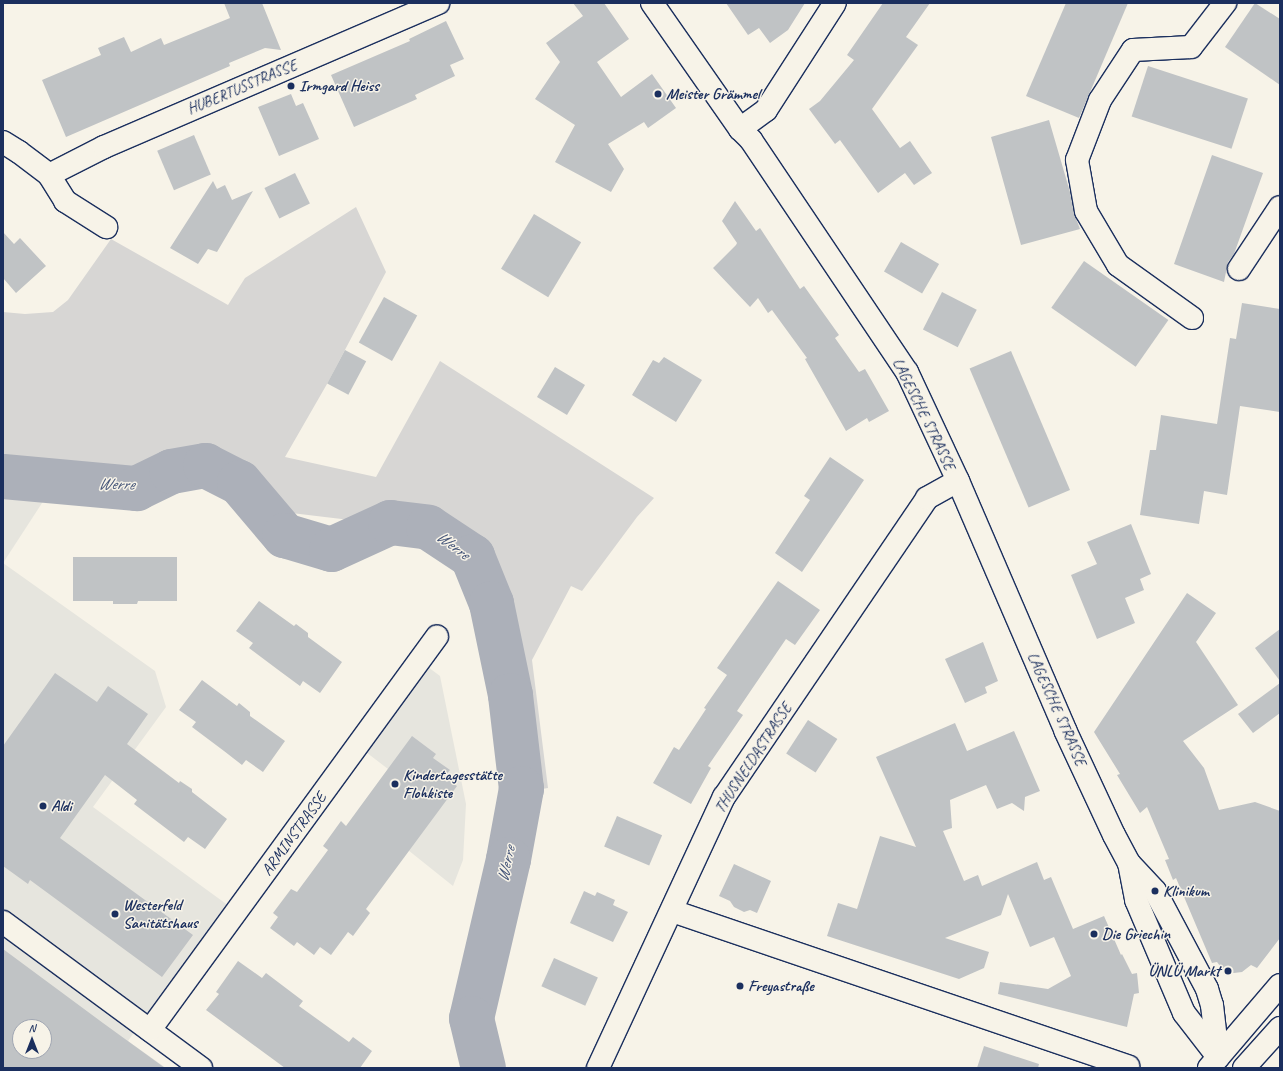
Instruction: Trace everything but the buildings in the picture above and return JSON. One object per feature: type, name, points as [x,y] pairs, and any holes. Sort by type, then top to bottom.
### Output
[{"type":"street","name":"HUBERTUSSTRASSE","points":[[49,175],[104,146],[438,3]]},
{"type":"street","name":"LAGESCHE STRASSE","points":[[652,3],[740,129],[761,155],[907,372],[958,481],[1065,730],[1129,863],[1136,900],[1184,1014],[1217,1064]]},
{"type":"street","points":[[740,129],[766,110],[835,3]]},
{"type":"street","points":[[1192,318],[1118,266],[1086,210],[1076,160],[1100,100],[1133,50],[1191,47],[1225,3]]},
{"type":"street","points":[[3,142],[19,152],[49,175],[65,201],[106,227]]},
{"type":"street","points":[[1239,269],[1280,207]]},
{"type":"street","name":"THUSNELDASTRASSE","points":[[598,1068],[724,797],[927,498],[958,481]]},
{"type":"street","name":"ARMINSTRASSE","points":[[150,1030],[437,636]]},
{"type":"street","name":"LAGESCHE STRASSE","points":[[1129,863],[1155,891],[1207,989],[1212,1005],[1217,1064]]},
{"type":"street","points":[[672,911],[1128,1066]]},
{"type":"street","points":[[3,922],[200,1068]]},
{"type":"street","points":[[1217,1064],[1280,985]]},
{"type":"street","points":[[1244,1068],[1280,1028]]},
{"type":"shaded area","points":[[356,207],[386,272],[327,384],[285,457],[376,477],[440,361],[654,498],[637,517],[582,591],[571,586],[532,660],[548,788],[536,790],[503,599],[482,550],[446,517],[425,507],[350,520],[283,512],[240,473],[197,456],[168,461],[135,479],[3,464],[3,312],[25,314],[53,312],[68,300],[111,239],[228,305],[245,278]]},
{"type":"shaded area","points":[[3,490],[44,500],[3,563]]},
{"type":"shaded area","points":[[3,563],[155,671],[166,707],[93,807],[229,906],[156,1001],[128,1041],[166,1068],[3,1068]]},
{"type":"shaded area","points":[[424,664],[440,676],[466,804],[463,860],[453,886],[358,810],[388,769],[362,749]]},
{"type":"waterway","name":"Werre","points":[[3,476],[136,488],[171,471],[205,465],[239,482],[284,535],[331,549],[390,522],[428,527],[472,556],[491,603],[510,695],[521,788],[508,859],[471,1018],[483,1068]]},
{"type":"place","name":"Irmgard Heiss","points":[[291,86]]},
{"type":"place","name":"Meister Grämmel","points":[[658,94]]},
{"type":"place","name":"Kindertagesstätte Flohkiste","points":[[395,784]]},
{"type":"place","name":"Aldi","points":[[43,806]]},
{"type":"place","name":"Klinikum","points":[[1155,891]]},
{"type":"place","name":"Westerfeld Sanitätshaus","points":[[115,914]]},
{"type":"place","name":"Die Griechin","points":[[1094,934]]},
{"type":"place","name":"ÜNLÜ Markt","points":[[1228,971]]},
{"type":"place","name":"Freyastraße","points":[[740,986]]}]
